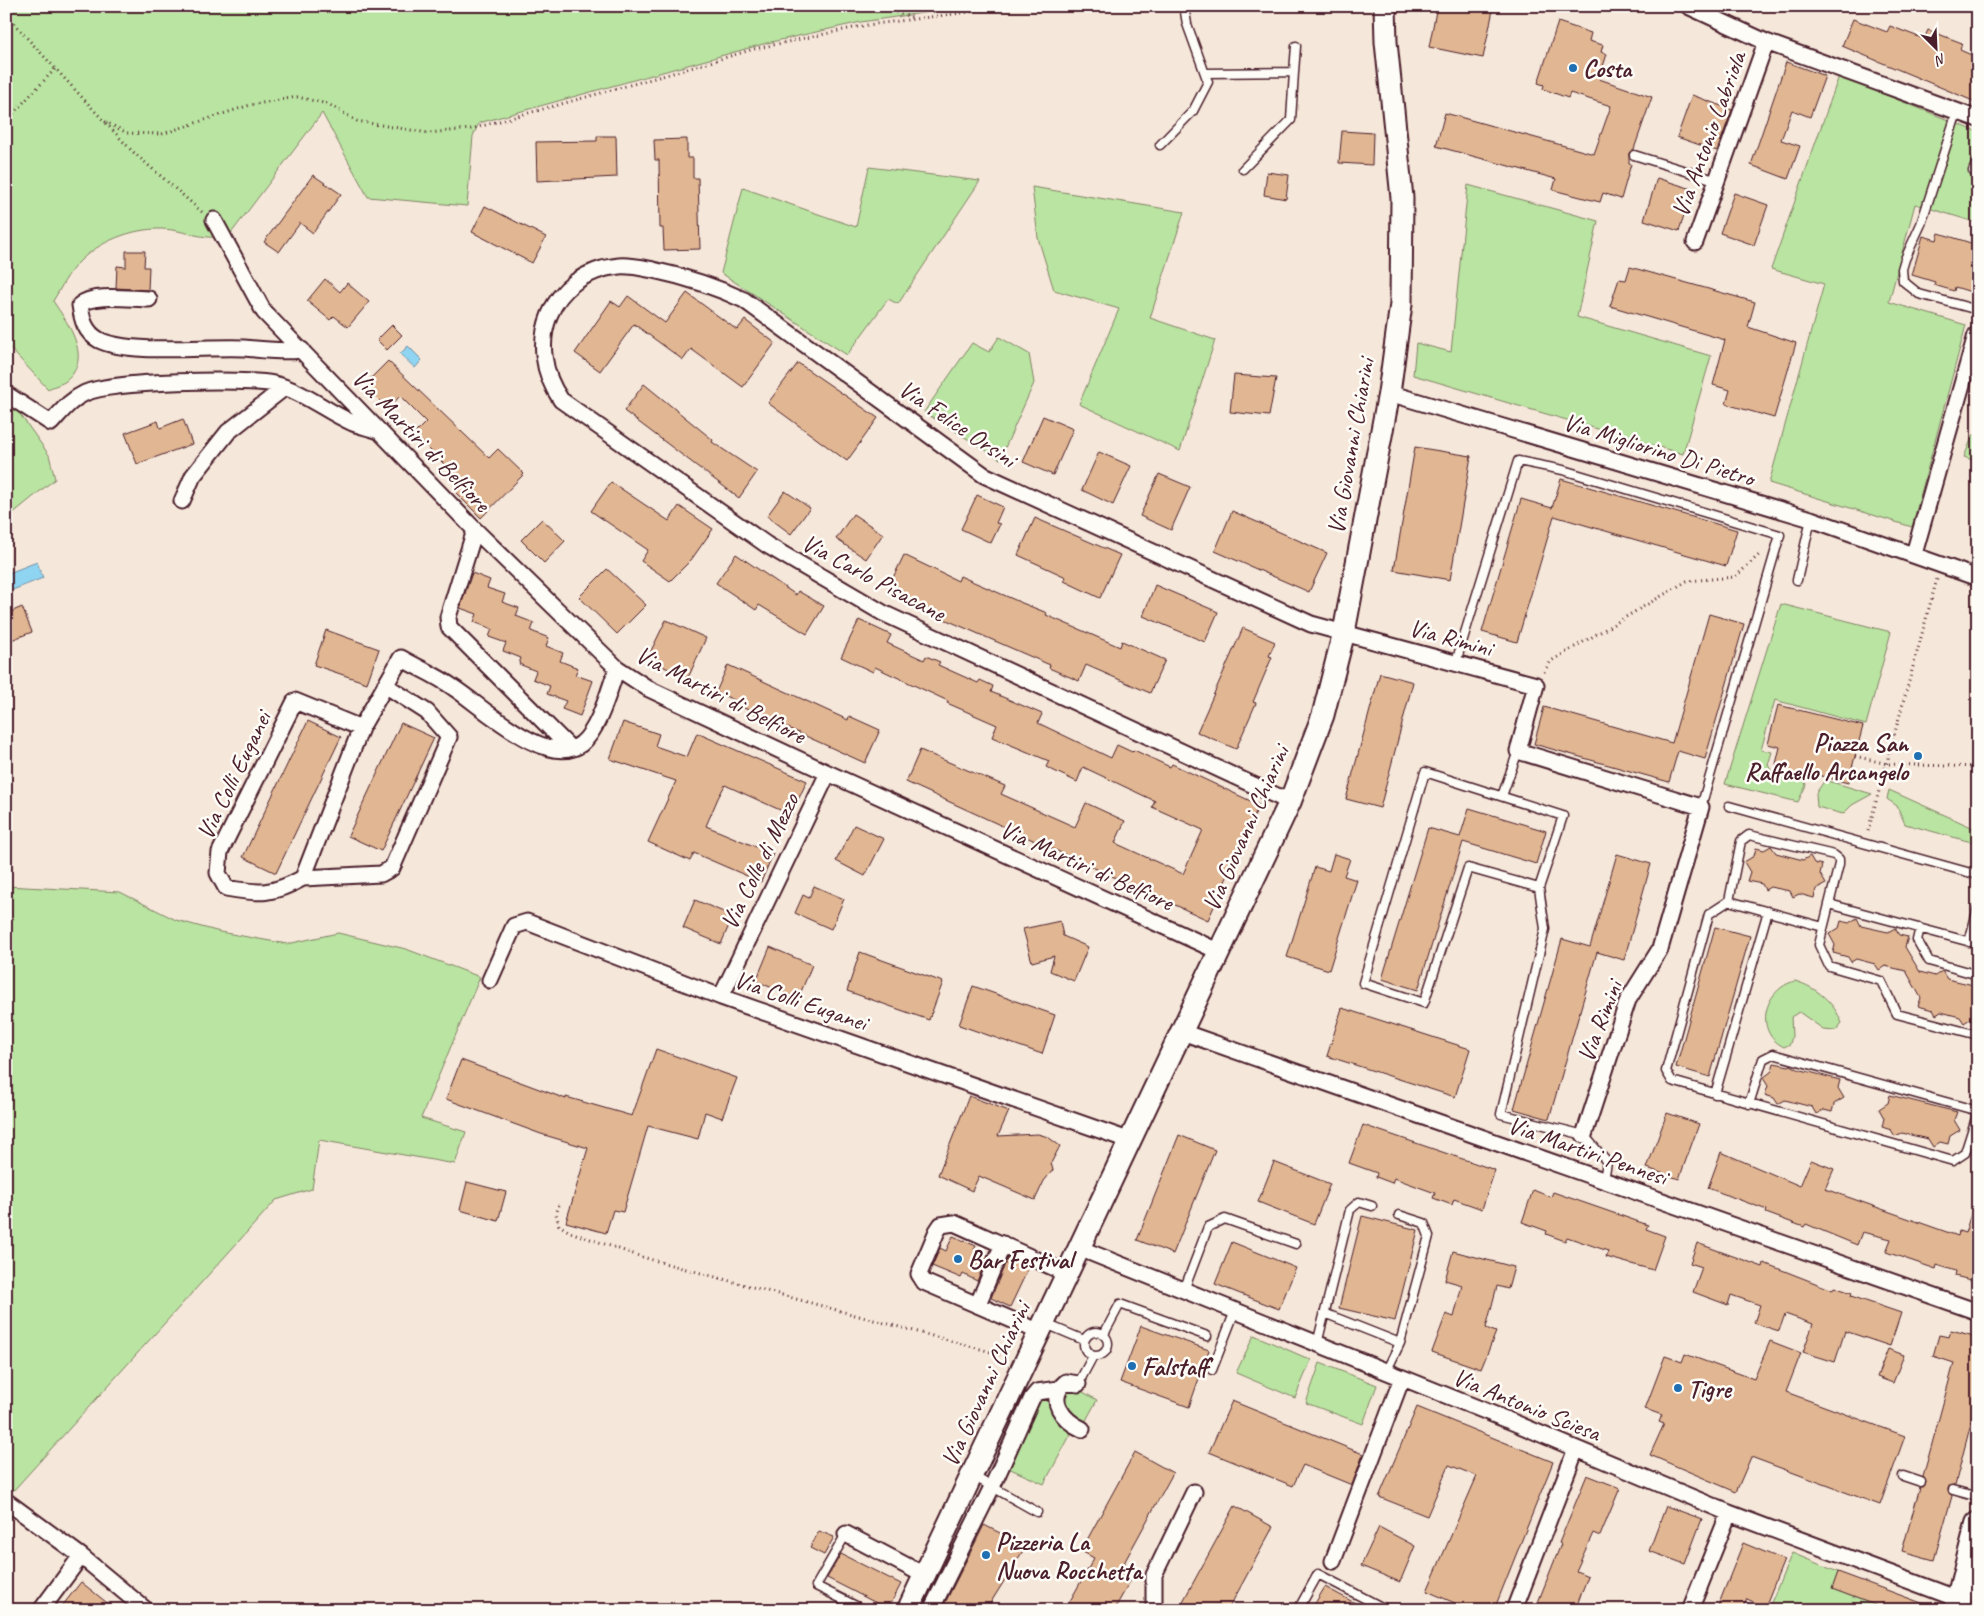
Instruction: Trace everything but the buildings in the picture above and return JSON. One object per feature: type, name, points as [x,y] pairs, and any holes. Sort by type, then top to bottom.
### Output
[{"type":"main road","name":"Via Giovanni Chiarini","points":[[908,1610],[1290,802],[1323,715],[1344,632],[1388,393],[1401,304],[1402,198],[1386,42],[1386,6]]},
{"type":"main road","points":[[1957,1604],[1978,1524]]},
{"type":"street","points":[[1688,7],[1766,42],[1978,120]]},
{"type":"street","name":"Via Antonio Labriola","points":[[1695,242],[1766,42]]},
{"type":"street","name":"Via Martiri di Belfiore","points":[[214,220],[264,312],[475,530],[617,668],[650,689],[828,773],[1220,952]]},
{"type":"street","name":"Via Felice Orsini","points":[[560,297],[577,283],[595,272],[620,266],[689,277],[717,287],[744,300],[984,475],[1311,624],[1344,632]]},
{"type":"street","name":"Via Carlo Pisacane","points":[[560,297],[550,313],[543,331],[542,350],[545,371],[551,386],[561,400],[767,545],[883,613],[1290,802]]},
{"type":"street","points":[[148,299],[94,298],[84,301],[80,305],[82,322],[90,334],[114,345],[135,348],[245,348],[280,352],[302,350]]},
{"type":"street","points":[[1914,554],[1976,335]]},
{"type":"street","points":[[6,394],[51,423],[68,404],[86,393],[109,386],[230,380],[275,384],[352,422],[382,432]]},
{"type":"street","points":[[182,501],[192,476],[228,432],[284,388]]},
{"type":"street","name":"Via Migliorino Di Pietro","points":[[1388,393],[1811,519],[1978,578]]},
{"type":"street","points":[[475,530],[448,617],[449,627],[570,748]]},
{"type":"street","name":"Via Rimini","points":[[1344,632],[1536,685]]},
{"type":"street","points":[[303,878],[361,728],[401,658],[453,687],[530,742],[550,750],[570,748],[580,744],[594,729],[617,668]]},
{"type":"street","name":"Via Colli Euganei","points":[[361,728],[295,701],[220,852],[218,873],[226,888],[256,893],[282,890],[303,878],[381,874],[392,868],[449,737],[427,712],[385,685]]},
{"type":"street","points":[[1536,685],[1518,751],[1701,807]]},
{"type":"street","name":"Via Colle di Mezzo","points":[[720,997],[828,773]]},
{"type":"street","name":"Via Rimini","points":[[1584,1135],[1628,1000],[1660,949],[1701,807]]},
{"type":"street","name":"Via Colli Euganei","points":[[490,980],[514,926],[526,922],[720,997],[1130,1141]]},
{"type":"street","name":"Via Martiri Pennesi","points":[[1182,1032],[1978,1312]]},
{"type":"street","points":[[1042,1327],[924,1282],[919,1274],[937,1231],[948,1223],[954,1223],[1068,1274]]},
{"type":"street","points":[[978,1304],[1003,1244]]},
{"type":"street","name":"Via Antonio Sciesa","points":[[1080,1248],[1957,1604]]},
{"type":"street","points":[[1333,1561],[1402,1378]]},
{"type":"street","points":[[931,1610],[992,1487],[1032,1398],[1037,1392],[1059,1389],[1066,1382],[1078,1384]]},
{"type":"street","points":[[1059,1389],[1058,1402],[1062,1414],[1068,1423],[1082,1428]]},
{"type":"street","points":[[1514,1610],[1576,1450]]},
{"type":"street","points":[[1154,1610],[1154,1575],[1194,1492]]},
{"type":"street","points":[[6,1501],[81,1556],[146,1610]]},
{"type":"street","points":[[1690,1610],[1729,1513]]},
{"type":"street","points":[[846,1534],[924,1575]]},
{"type":"street","points":[[41,1610],[81,1556]]},
{"type":"lane","points":[[1160,145],[1193,111],[1208,82],[1187,24],[1184,6]]},
{"type":"lane","points":[[1243,169],[1292,120],[1296,46]]},
{"type":"lane","points":[[1205,73],[1294,72]]},
{"type":"lane","points":[[1957,112],[1921,224],[1902,269],[1904,281],[1919,294],[1978,310]]},
{"type":"lane","points":[[1634,155],[1718,181]]},
{"type":"lane","points":[[1978,160],[1973,170],[1978,172]]},
{"type":"lane","points":[[1456,662],[1518,461],[1563,470],[1780,535],[1701,807]]},
{"type":"lane","points":[[1797,580],[1811,519]]},
{"type":"lane","points":[[1502,796],[1518,751]]},
{"type":"lane","points":[[1539,888],[1468,868],[1424,1003],[1363,983],[1425,772],[1563,816],[1539,888],[1545,929],[1501,1114],[1584,1135],[1607,1162],[1604,1180]]},
{"type":"lane","points":[[1729,806],[1978,876]]},
{"type":"lane","points":[[1729,902],[1741,841],[1752,835],[1837,856],[1839,864],[1818,945],[1829,966],[1881,981],[1897,1014],[1978,1035]]},
{"type":"lane","points":[[1749,1104],[1763,1059],[1773,1054],[1978,1111],[1965,1153],[1953,1161],[1749,1104],[1672,1081],[1666,1071],[1709,914],[1729,902],[1823,927]]},
{"type":"lane","points":[[1829,904],[1978,944]]},
{"type":"lane","points":[[1969,942],[1978,908]]},
{"type":"lane","points":[[1715,1094],[1768,911]]},
{"type":"lane","points":[[1920,928],[1916,940],[1929,961],[1978,975]]},
{"type":"lane","points":[[1317,1344],[1350,1210],[1359,1202],[1372,1206]]},
{"type":"lane","points":[[1386,1372],[1400,1343],[1429,1236],[1424,1223],[1399,1215]]},
{"type":"lane","points":[[1184,1290],[1208,1226],[1225,1219],[1296,1244]]},
{"type":"lane","points":[[1104,1334],[1120,1304],[1207,1336]]},
{"type":"lane","points":[[1212,1370],[1236,1311]]},
{"type":"lane","points":[[1324,1313],[1400,1343]]},
{"type":"lane","points":[[1042,1327],[1084,1340]]},
{"type":"lane","points":[[1084,1340],[1092,1332],[1104,1334]]},
{"type":"lane","points":[[1084,1340],[1087,1351],[1093,1356],[1101,1355],[1107,1349],[1108,1341],[1104,1334]]},
{"type":"lane","points":[[1078,1384],[1093,1356]]},
{"type":"lane","points":[[972,1475],[1037,1512]]},
{"type":"lane","points":[[1903,1476],[1921,1482]]},
{"type":"lane","points":[[1953,1490],[1978,1497]]},
{"type":"lane","points":[[846,1534],[816,1586],[864,1610]]},
{"type":"lane","points":[[1298,1610],[1318,1574],[1387,1610]]},
{"type":"path","points":[[878,6],[917,19]]},
{"type":"path","points":[[104,120],[127,133],[162,134],[250,104],[297,97],[328,104],[357,121],[428,133],[471,128],[680,72],[754,49],[867,25],[1017,6]]},
{"type":"path","points":[[6,10],[15,25],[132,151],[191,204],[214,220]]},
{"type":"path","points":[[6,121],[55,69]]},
{"type":"path","points":[[1536,685],[1551,661],[1687,580],[1736,577],[1780,535]]},
{"type":"path","points":[[1865,844],[1941,564]]},
{"type":"path","points":[[1855,756],[1886,764],[1978,767]]},
{"type":"path","points":[[559,1205],[556,1214],[559,1226],[570,1232],[642,1257],[1026,1362]]},
{"type":"green space","points":[[6,6],[971,6],[861,22],[767,43],[479,123],[473,136],[467,206],[368,197],[322,113],[229,236],[210,237],[162,229],[139,231],[105,243],[86,255],[74,267],[53,301],[71,329],[78,351],[78,362],[74,372],[66,381],[48,389],[6,344]]},
{"type":"green space","points":[[1839,76],[1978,132],[1978,223],[1915,204],[1889,302],[1966,325],[1912,527],[1769,483],[1824,284],[1771,269]]},
{"type":"green space","points":[[869,167],[980,181],[898,304],[888,299],[847,355],[721,273],[743,188],[856,227]]},
{"type":"green space","points":[[1468,185],[1598,221],[1577,317],[1711,356],[1683,454],[1413,375],[1416,343],[1451,352]]},
{"type":"green space","points":[[1032,187],[1184,212],[1150,318],[1215,340],[1180,451],[1079,404],[1119,309],[1054,290],[1038,238]]},
{"type":"green space","points":[[999,337],[1029,354],[1034,383],[1000,459],[924,412],[972,343],[989,352]]},
{"type":"green space","points":[[10,400],[49,455],[55,479],[6,519],[6,402]]},
{"type":"green space","points":[[1973,435],[1978,436],[1978,462],[1964,457]]},
{"type":"green space","points":[[1781,604],[1891,632],[1866,725],[1775,700],[1761,750],[1772,752],[1768,765],[1776,778],[1795,780],[1803,775],[1806,785],[1798,802],[1725,784]]},
{"type":"green space","points":[[1825,780],[1872,794],[1852,805],[1843,814],[1817,807],[1816,793]]},
{"type":"green space","points":[[1889,790],[1978,830],[1975,843],[1905,824],[1897,806],[1887,799]]},
{"type":"green space","points":[[6,886],[120,892],[176,920],[220,932],[287,944],[338,933],[406,949],[480,977],[421,1118],[466,1132],[455,1164],[319,1140],[312,1189],[276,1200],[13,1491],[6,1487]]},
{"type":"green space","points":[[1795,981],[1810,987],[1823,996],[1839,1015],[1842,1023],[1836,1030],[1823,1029],[1799,1012],[1791,1017],[1792,1036],[1790,1044],[1784,1047],[1774,1040],[1768,1031],[1766,1011],[1776,993],[1784,986]]},
{"type":"green space","points":[[1254,1335],[1311,1360],[1295,1398],[1236,1373]]},
{"type":"green space","points":[[1320,1363],[1377,1385],[1363,1424],[1306,1403]]},
{"type":"green space","points":[[1067,1383],[1097,1400],[1084,1424],[1073,1430],[1044,1484],[1006,1467],[1038,1393]]},
{"type":"green space","points":[[1792,1553],[1838,1572],[1888,1610],[1768,1610]]},
{"type":"water","points":[[408,346],[422,360],[415,368],[400,354]]},
{"type":"water","points":[[37,562],[43,578],[10,591],[6,574]]},
{"type":"place","name":"Costa","points":[[1573,68]]},
{"type":"place","name":"Piazza San Raffaello Arcangelo","points":[[1918,756]]},
{"type":"place","name":"Bar Festival","points":[[958,1259]]},
{"type":"place","name":"Falstaff","points":[[1132,1366]]},
{"type":"place","name":"Tigre","points":[[1678,1388]]},
{"type":"place","name":"Pizzeria La Nuova Rocchetta","points":[[986,1555]]}]
